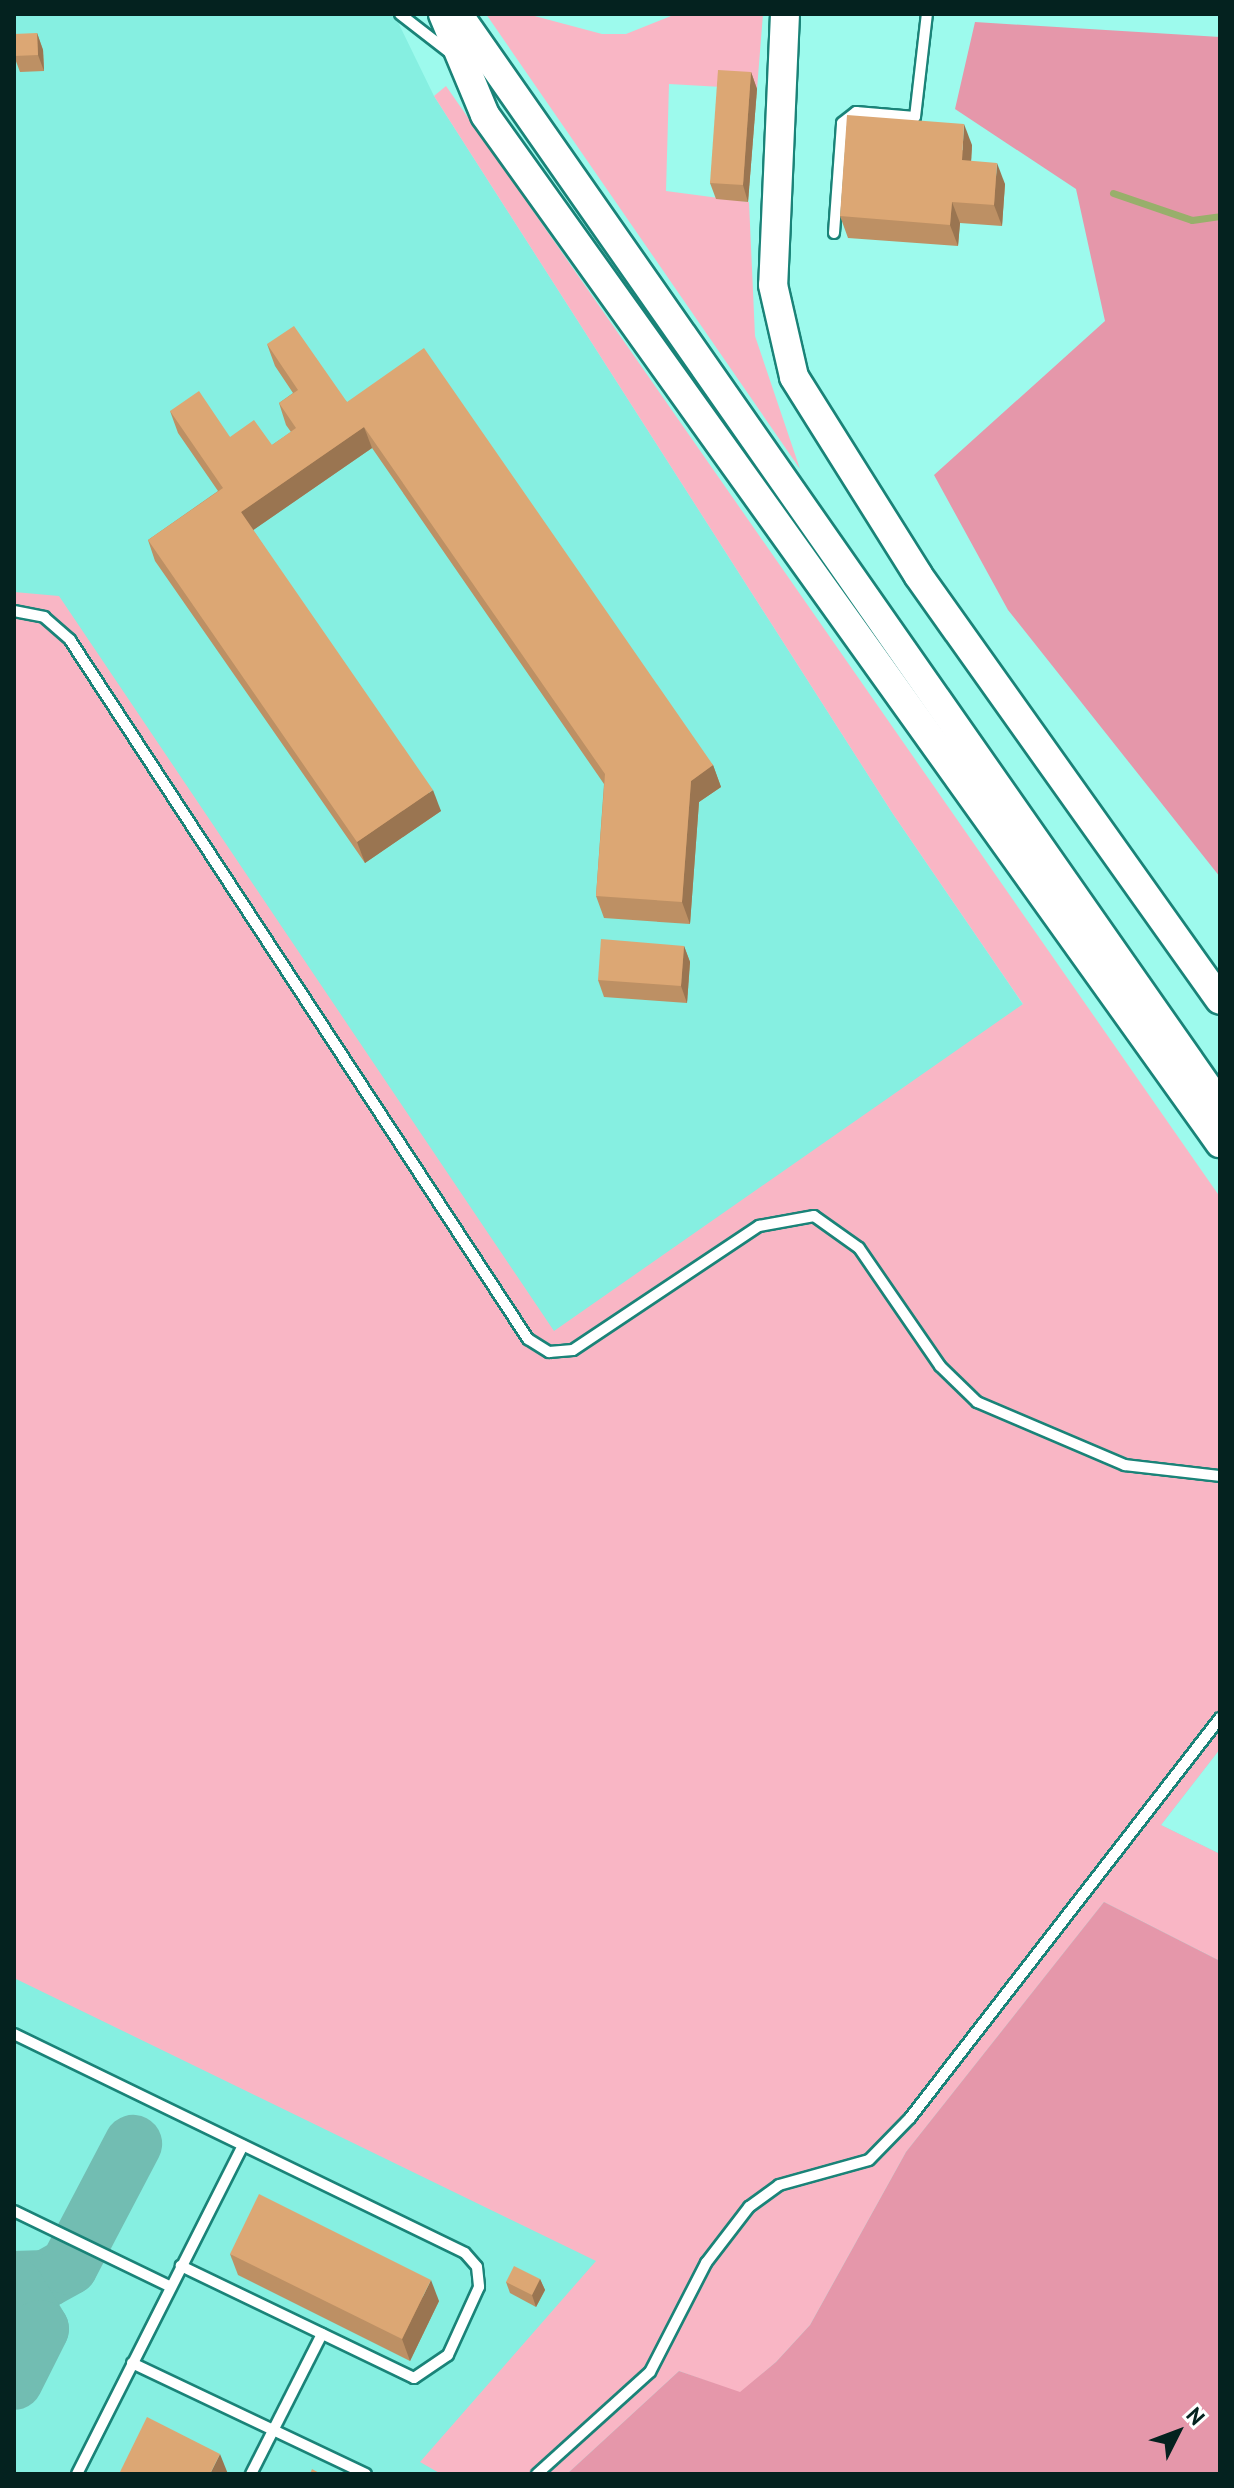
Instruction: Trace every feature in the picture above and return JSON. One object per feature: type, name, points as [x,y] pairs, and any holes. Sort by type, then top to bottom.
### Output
[{"type":"main road","points":[[443,14],[460,62],[485,115],[1220,1143]]},
{"type":"main road","points":[[458,14],[1220,1105]]},
{"type":"main road","points":[[785,14],[773,285],[804,401],[918,575],[1220,1000]]},
{"type":"lane","points":[[400,14],[460,62]]},
{"type":"lane","points":[[834,233],[842,123],[856,112],[915,117],[927,14]]},
{"type":"lane","points":[[14,611],[44,617],[70,640],[528,1339],[549,1352],[573,1350],[759,1226],[814,1216],[859,1248],[940,1366],[977,1402],[1125,1465],[1220,1476]]},
{"type":"lane","points":[[537,2474],[650,2372],[706,2263],[749,2207],[779,2185],[869,2160],[900,2128],[1220,1718]]},
{"type":"lane","points":[[14,2034],[465,2253],[477,2267],[475,2303],[448,2355],[427,2376],[414,2378],[181,2266]]},
{"type":"lane","points":[[77,2474],[243,2146]]},
{"type":"lane","points":[[14,2211],[171,2287]]},
{"type":"lane","points":[[251,2474],[322,2334]]},
{"type":"lane","points":[[132,2363],[275,2428],[366,2474]]},
{"type":"shaded area","points":[[14,14],[394,14],[434,96],[893,814],[1220,1293],[1220,1749],[1161,1825],[1220,1854],[1220,1961],[1104,1902],[906,2152],[567,2474],[14,2474]]},
{"type":"shaded area","points":[[486,14],[527,14],[602,34],[626,34],[676,14],[763,14],[757,89],[669,84],[666,191],[749,202],[755,336],[800,469]]},
{"type":"shaded area","points":[[975,22],[1220,37],[1220,877],[1008,610],[934,475],[1105,321],[1076,189],[955,109]]},
{"type":"shaded area","points":[[446,86],[1220,1197],[1220,1749],[1161,1825],[1220,1854],[1220,1961],[1104,1902],[906,2152],[810,2325],[776,2362],[740,2393],[679,2371],[567,2474],[441,2474],[420,2462],[596,2261],[14,1978],[14,592],[59,596],[554,1331],[1023,1004],[893,814],[434,96]]},
{"type":"shaded area","points":[[1104,1902],[1220,1961],[1220,2474],[567,2474],[679,2371],[740,2392],[776,2362],[810,2325],[906,2152]]},
{"type":"building","points":[[37,33],[38,55],[14,56],[14,34]]},
{"type":"building","points":[[718,70],[751,72],[743,185],[710,183]]},
{"type":"building","points":[[847,115],[964,124],[962,160],[997,163],[994,205],[952,202],[950,225],[840,216]]},
{"type":"building","points":[[294,326],[347,402],[424,348],[713,765],[691,781],[682,902],[596,896],[605,774],[364,427],[241,512],[433,790],[357,842],[148,540],[223,488],[170,411],[199,391],[230,437],[254,420],[272,445],[296,428],[279,403],[298,390],[267,344]]},
{"type":"building","points":[[601,939],[684,946],[681,986],[598,980]]},
{"type":"building","points":[[259,2194],[431,2280],[402,2339],[230,2254]]},
{"type":"building","points":[[514,2266],[540,2279],[532,2295],[506,2282]]},
{"type":"building","points":[[147,2417],[220,2454],[210,2474],[119,2474]]},
{"type":"waterway","points":[[1113,193],[1192,220],[1220,216]]},
{"type":"taxiway","points":[[14,2280],[46,2279],[69,2266],[133,2144]]},
{"type":"taxiway","points":[[14,2286],[40,2329],[14,2381]]}]
